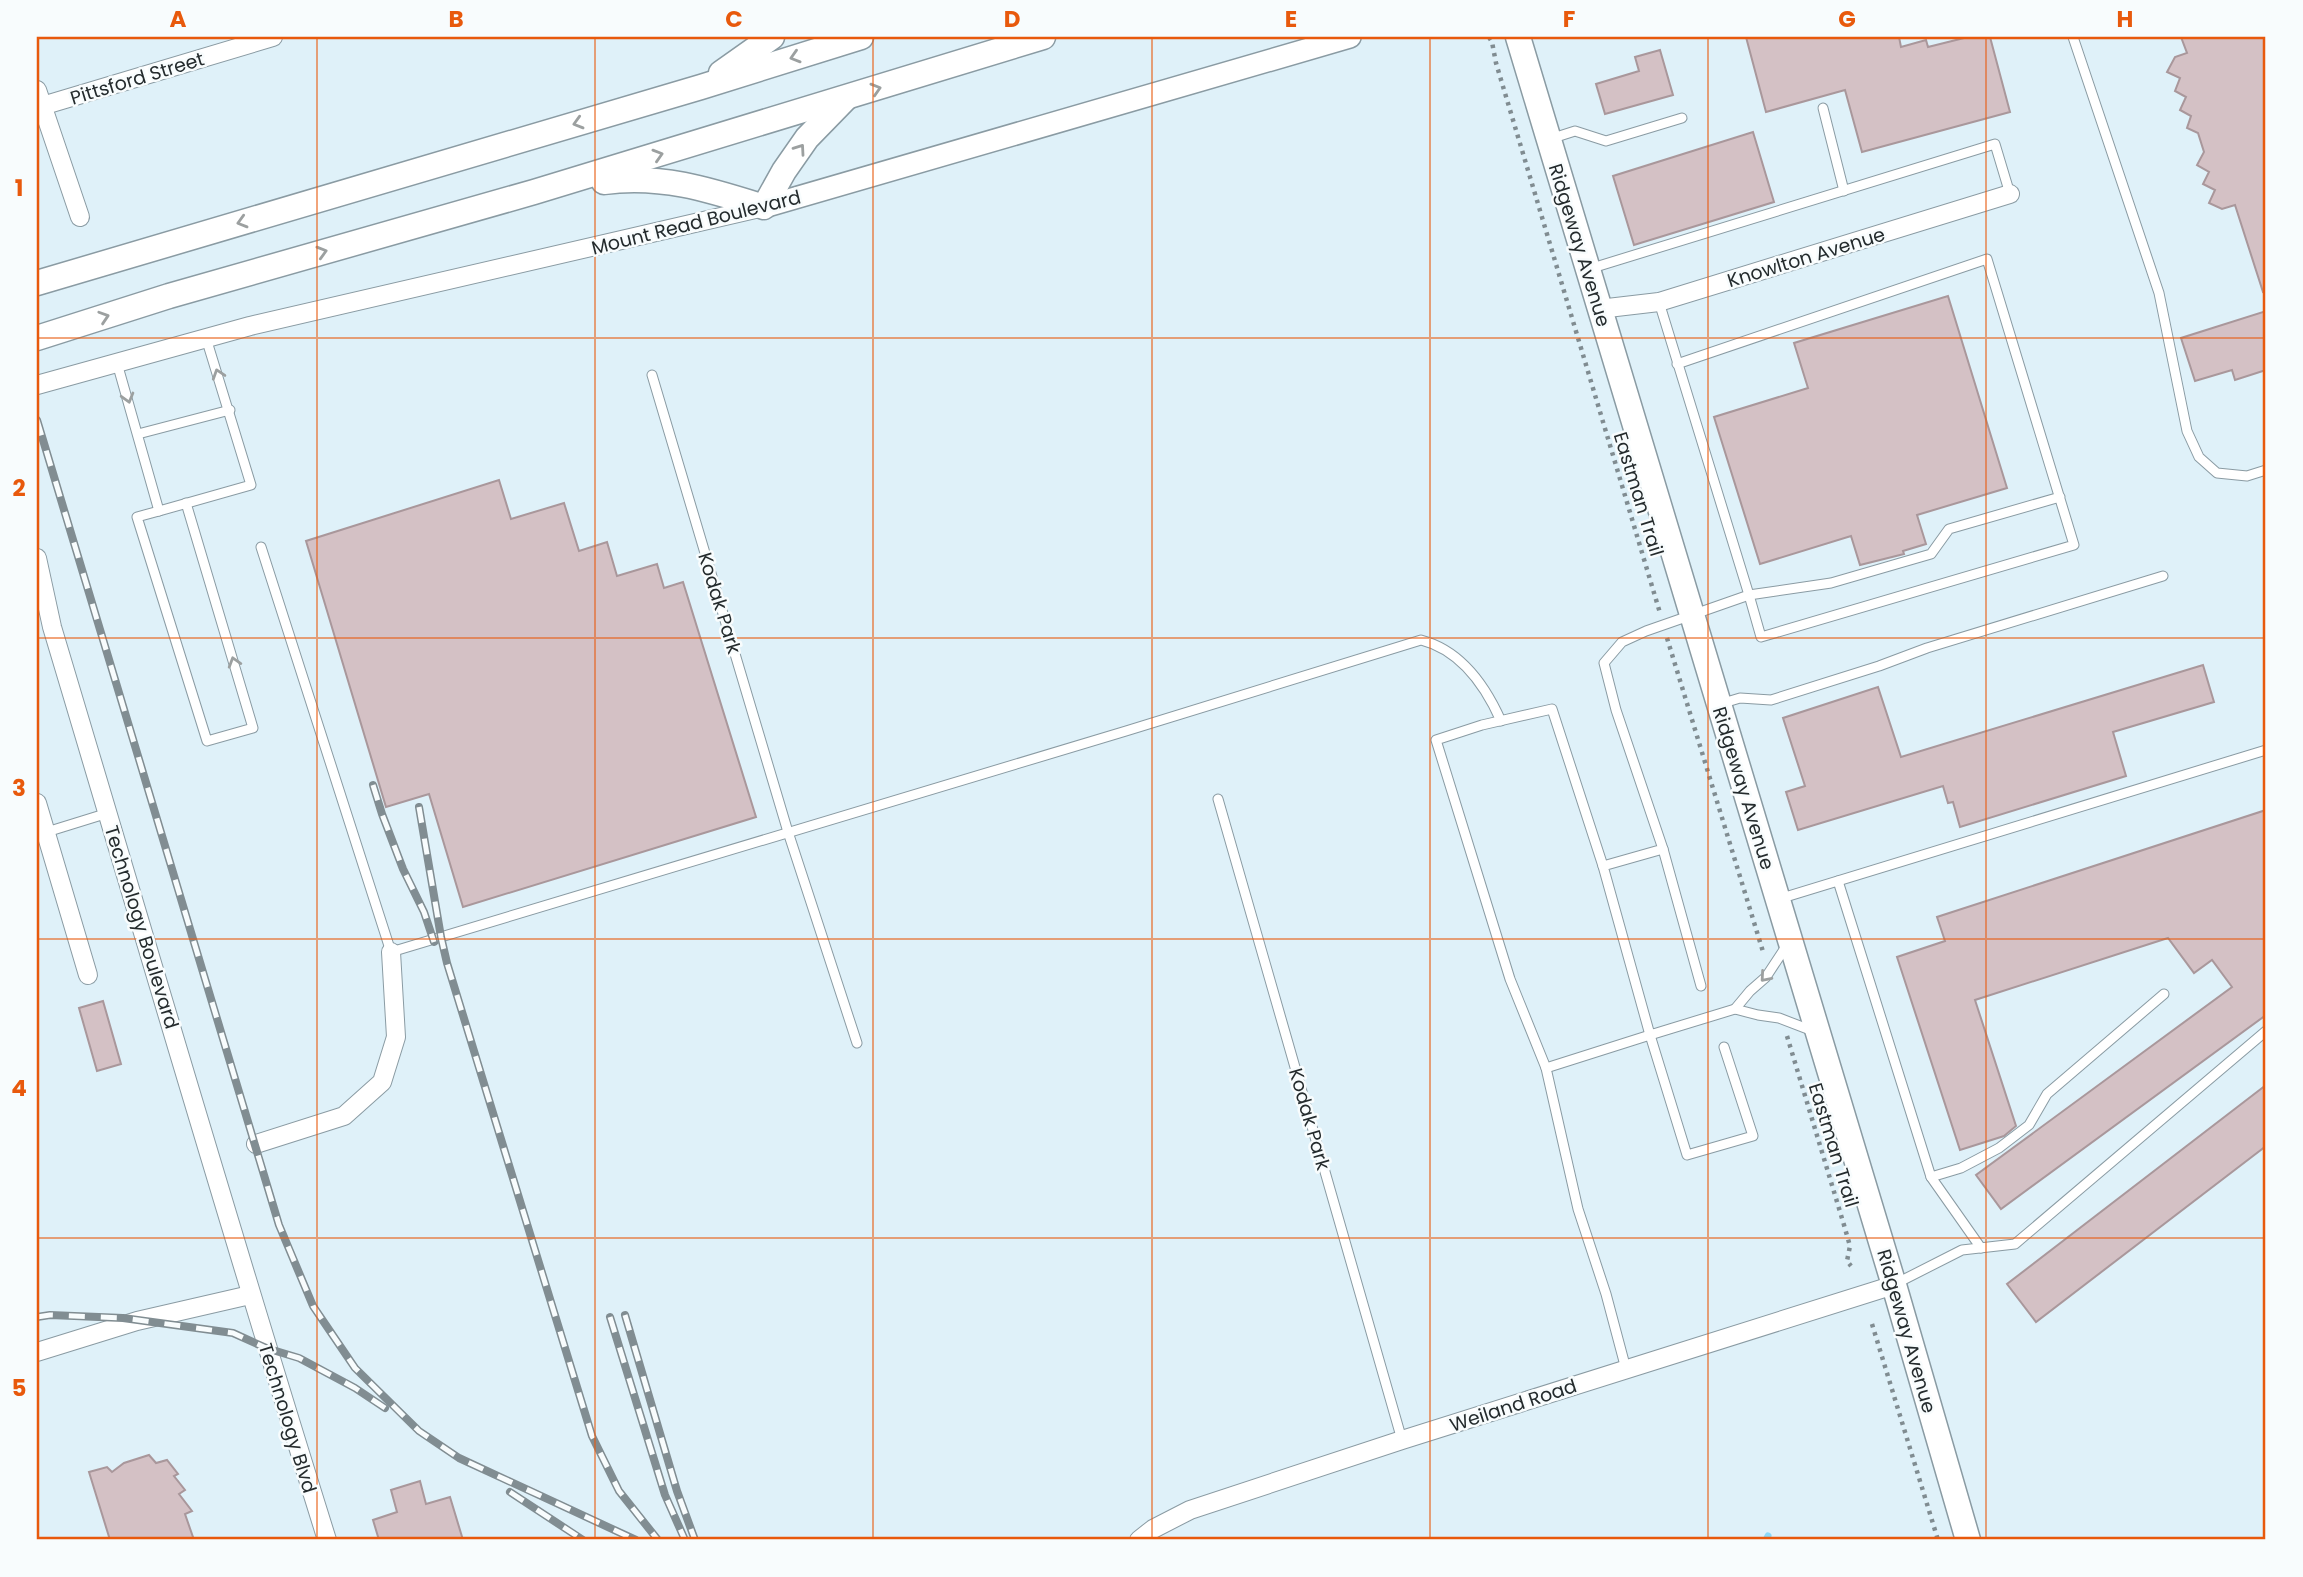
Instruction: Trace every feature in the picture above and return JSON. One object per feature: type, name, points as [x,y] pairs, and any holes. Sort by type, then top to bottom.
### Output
[{"type":"main road","points":[[701,87],[772,37]]},
{"type":"main road","points":[[37,283],[701,87],[861,37]]},
{"type":"main road","points":[[38,338],[169,296],[534,192],[1043,37]]},
{"type":"main road","name":"Ridgeway Avenue","points":[[1518,37],[1894,1285],[1968,1540]]},
{"type":"main road","points":[[534,192],[630,179],[677,182],[764,207],[807,138],[846,98]]},
{"type":"street","name":"Pittsford Street","points":[[39,98],[273,37]]},
{"type":"street","name":"Mount Read Boulevard","points":[[45,383],[250,326],[764,207],[1350,37]]},
{"type":"street","points":[[39,98],[80,217]]},
{"type":"street","name":"Knowlton Avenue","points":[[1599,309],[1659,302],[2010,194]]},
{"type":"street","name":"Technology Boulevard","points":[[37,558],[52,626],[250,1295]]},
{"type":"street","points":[[37,803],[41,834],[88,975]]},
{"type":"street","points":[[256,1144],[344,1115],[382,1082],[396,1037],[391,952]]},
{"type":"street","name":"Weiland Road","points":[[1139,1540],[1153,1529],[1190,1510],[1402,1440],[1894,1285]]},
{"type":"street","points":[[37,1352],[137,1321],[250,1295]]},
{"type":"street","name":"Technology Blvd","points":[[250,1295],[327,1540]]},
{"type":"lane","points":[[2073,37],[2159,293],[2187,431],[2199,457],[2217,473],[2247,476],[2266,470]]},
{"type":"lane","points":[[1823,108],[1844,191]]},
{"type":"lane","points":[[1549,139],[1575,131],[1606,141],[1682,118]]},
{"type":"lane","points":[[1587,270],[1995,144],[2010,194]]},
{"type":"lane","points":[[1659,302],[1677,364],[1761,637],[2074,545],[1987,259],[1677,364]]},
{"type":"lane","points":[[186,503],[253,727],[207,741],[137,517],[159,510],[251,485],[206,338]]},
{"type":"lane","points":[[117,363],[159,510]]},
{"type":"lane","name":"Kodak Park","points":[[652,374],[788,832],[856,1042]]},
{"type":"lane","points":[[138,434],[230,410]]},
{"type":"lane","points":[[1701,986],[1663,849],[1616,710],[1604,663],[1622,642],[1646,631],[1749,595],[1832,583],[1931,554],[1949,529],[2060,497]]},
{"type":"lane","points":[[261,547],[391,952],[1421,640],[1434,643],[1471,671],[1490,696],[1501,721]]},
{"type":"lane","points":[[1718,705],[1740,698],[1771,700],[1880,667],[1927,648],[2163,576]]},
{"type":"lane","points":[[1626,1369],[1606,1294],[1578,1209],[1546,1068],[1510,979],[1436,740],[1552,709],[1604,866],[1650,1035],[1687,1156],[1753,1136],[1724,1047]]},
{"type":"lane","points":[[1777,900],[2266,750]]},
{"type":"lane","name":"Kodak Park","points":[[1219,799],[1402,1440]]},
{"type":"lane","points":[[41,834],[108,813]]},
{"type":"lane","points":[[1604,866],[1663,849]]},
{"type":"lane","points":[[1838,881],[1931,1177],[1981,1248]]},
{"type":"lane","points":[[1735,1009],[1766,977],[1790,941]]},
{"type":"lane","points":[[1931,1177],[1971,1163],[1999,1148],[2029,1125],[2046,1094],[2164,994]]},
{"type":"lane","points":[[1546,1068],[1735,1009],[1779,1018],[1818,1033]]},
{"type":"lane","points":[[1894,1285],[1962,1250],[2015,1244],[2266,1031]]},
{"type":"path","name":"Eastman Trail","points":[[1489,37],[1663,626],[1765,959]]},
{"type":"path","name":"Eastman Trail","points":[[1786,1032],[1850,1246],[1847,1261],[1851,1266]]},
{"type":"path","points":[[1872,1324],[1938,1540]]},
{"type":"building","points":[[1746,37],[1899,37],[1901,47],[1926,40],[1928,47],[1968,37],[1990,37],[2010,112],[1862,152],[1845,90],[1766,112]]},
{"type":"building","points":[[2181,37],[2266,37],[2266,291],[2263,292],[2235,205],[2222,209],[2209,203],[2215,190],[2203,184],[2209,172],[2197,165],[2204,152],[2198,133],[2187,128],[2191,116],[2180,110],[2186,97],[2175,91],[2180,78],[2167,72],[2175,57],[2187,53]]},
{"type":"building","points":[[1660,50],[1673,95],[1605,114],[1596,84],[1639,71],[1635,57]]},
{"type":"building","points":[[1753,132],[1774,202],[1634,245],[1613,176]]},
{"type":"building","points":[[1948,296],[2007,488],[1917,515],[1926,544],[1903,551],[1904,554],[1860,565],[1851,536],[1760,564],[1714,417],[1808,388],[1794,343]]},
{"type":"building","points":[[2266,311],[2266,370],[2235,380],[2232,370],[2195,381],[2181,338]]},
{"type":"building","points":[[499,480],[511,519],[564,503],[579,551],[607,542],[617,576],[657,564],[664,588],[683,582],[756,817],[463,907],[429,794],[386,807],[306,541]]},
{"type":"building","points":[[2203,665],[2214,702],[2113,732],[2126,776],[1960,827],[1953,802],[1948,803],[1943,786],[1798,830],[1786,792],[1805,786],[1783,718],[1878,687],[1901,757]]},
{"type":"building","points":[[2266,810],[2266,1015],[2001,1209],[1976,1175],[2232,987],[2212,960],[2194,973],[2168,938],[1975,1000],[2016,1126],[2004,1136],[1960,1150],[1897,957],[1945,941],[1937,917]]},
{"type":"building","points":[[103,1001],[121,1064],[97,1071],[79,1008]]},
{"type":"building","points":[[2266,1085],[2266,1146],[2036,1322],[2007,1284]]},
{"type":"building","points":[[149,1455],[156,1463],[167,1460],[178,1474],[174,1476],[185,1490],[179,1494],[192,1511],[185,1514],[194,1540],[110,1540],[89,1472],[107,1467],[112,1472],[124,1463]]},
{"type":"building","points":[[420,1481],[426,1504],[450,1497],[463,1540],[379,1540],[373,1520],[397,1512],[391,1490]]},
{"type":"waterway","points":[[1766,1540],[1768,1536]]},
{"type":"railway","points":[[37,420],[279,1225],[313,1306],[355,1368],[419,1431],[459,1458],[636,1540]]},
{"type":"railway","points":[[373,785],[403,869],[424,912],[434,942]]},
{"type":"railway","points":[[419,807],[447,963],[592,1436],[619,1491],[658,1540]]},
{"type":"railway","points":[[37,1317],[50,1315],[123,1318],[233,1333],[266,1348],[299,1358],[355,1388],[385,1408]]},
{"type":"railway","points":[[625,1315],[677,1491],[695,1540]]},
{"type":"railway","points":[[610,1317],[665,1495],[685,1540]]},
{"type":"railway","points":[[510,1492],[583,1540]]}]
